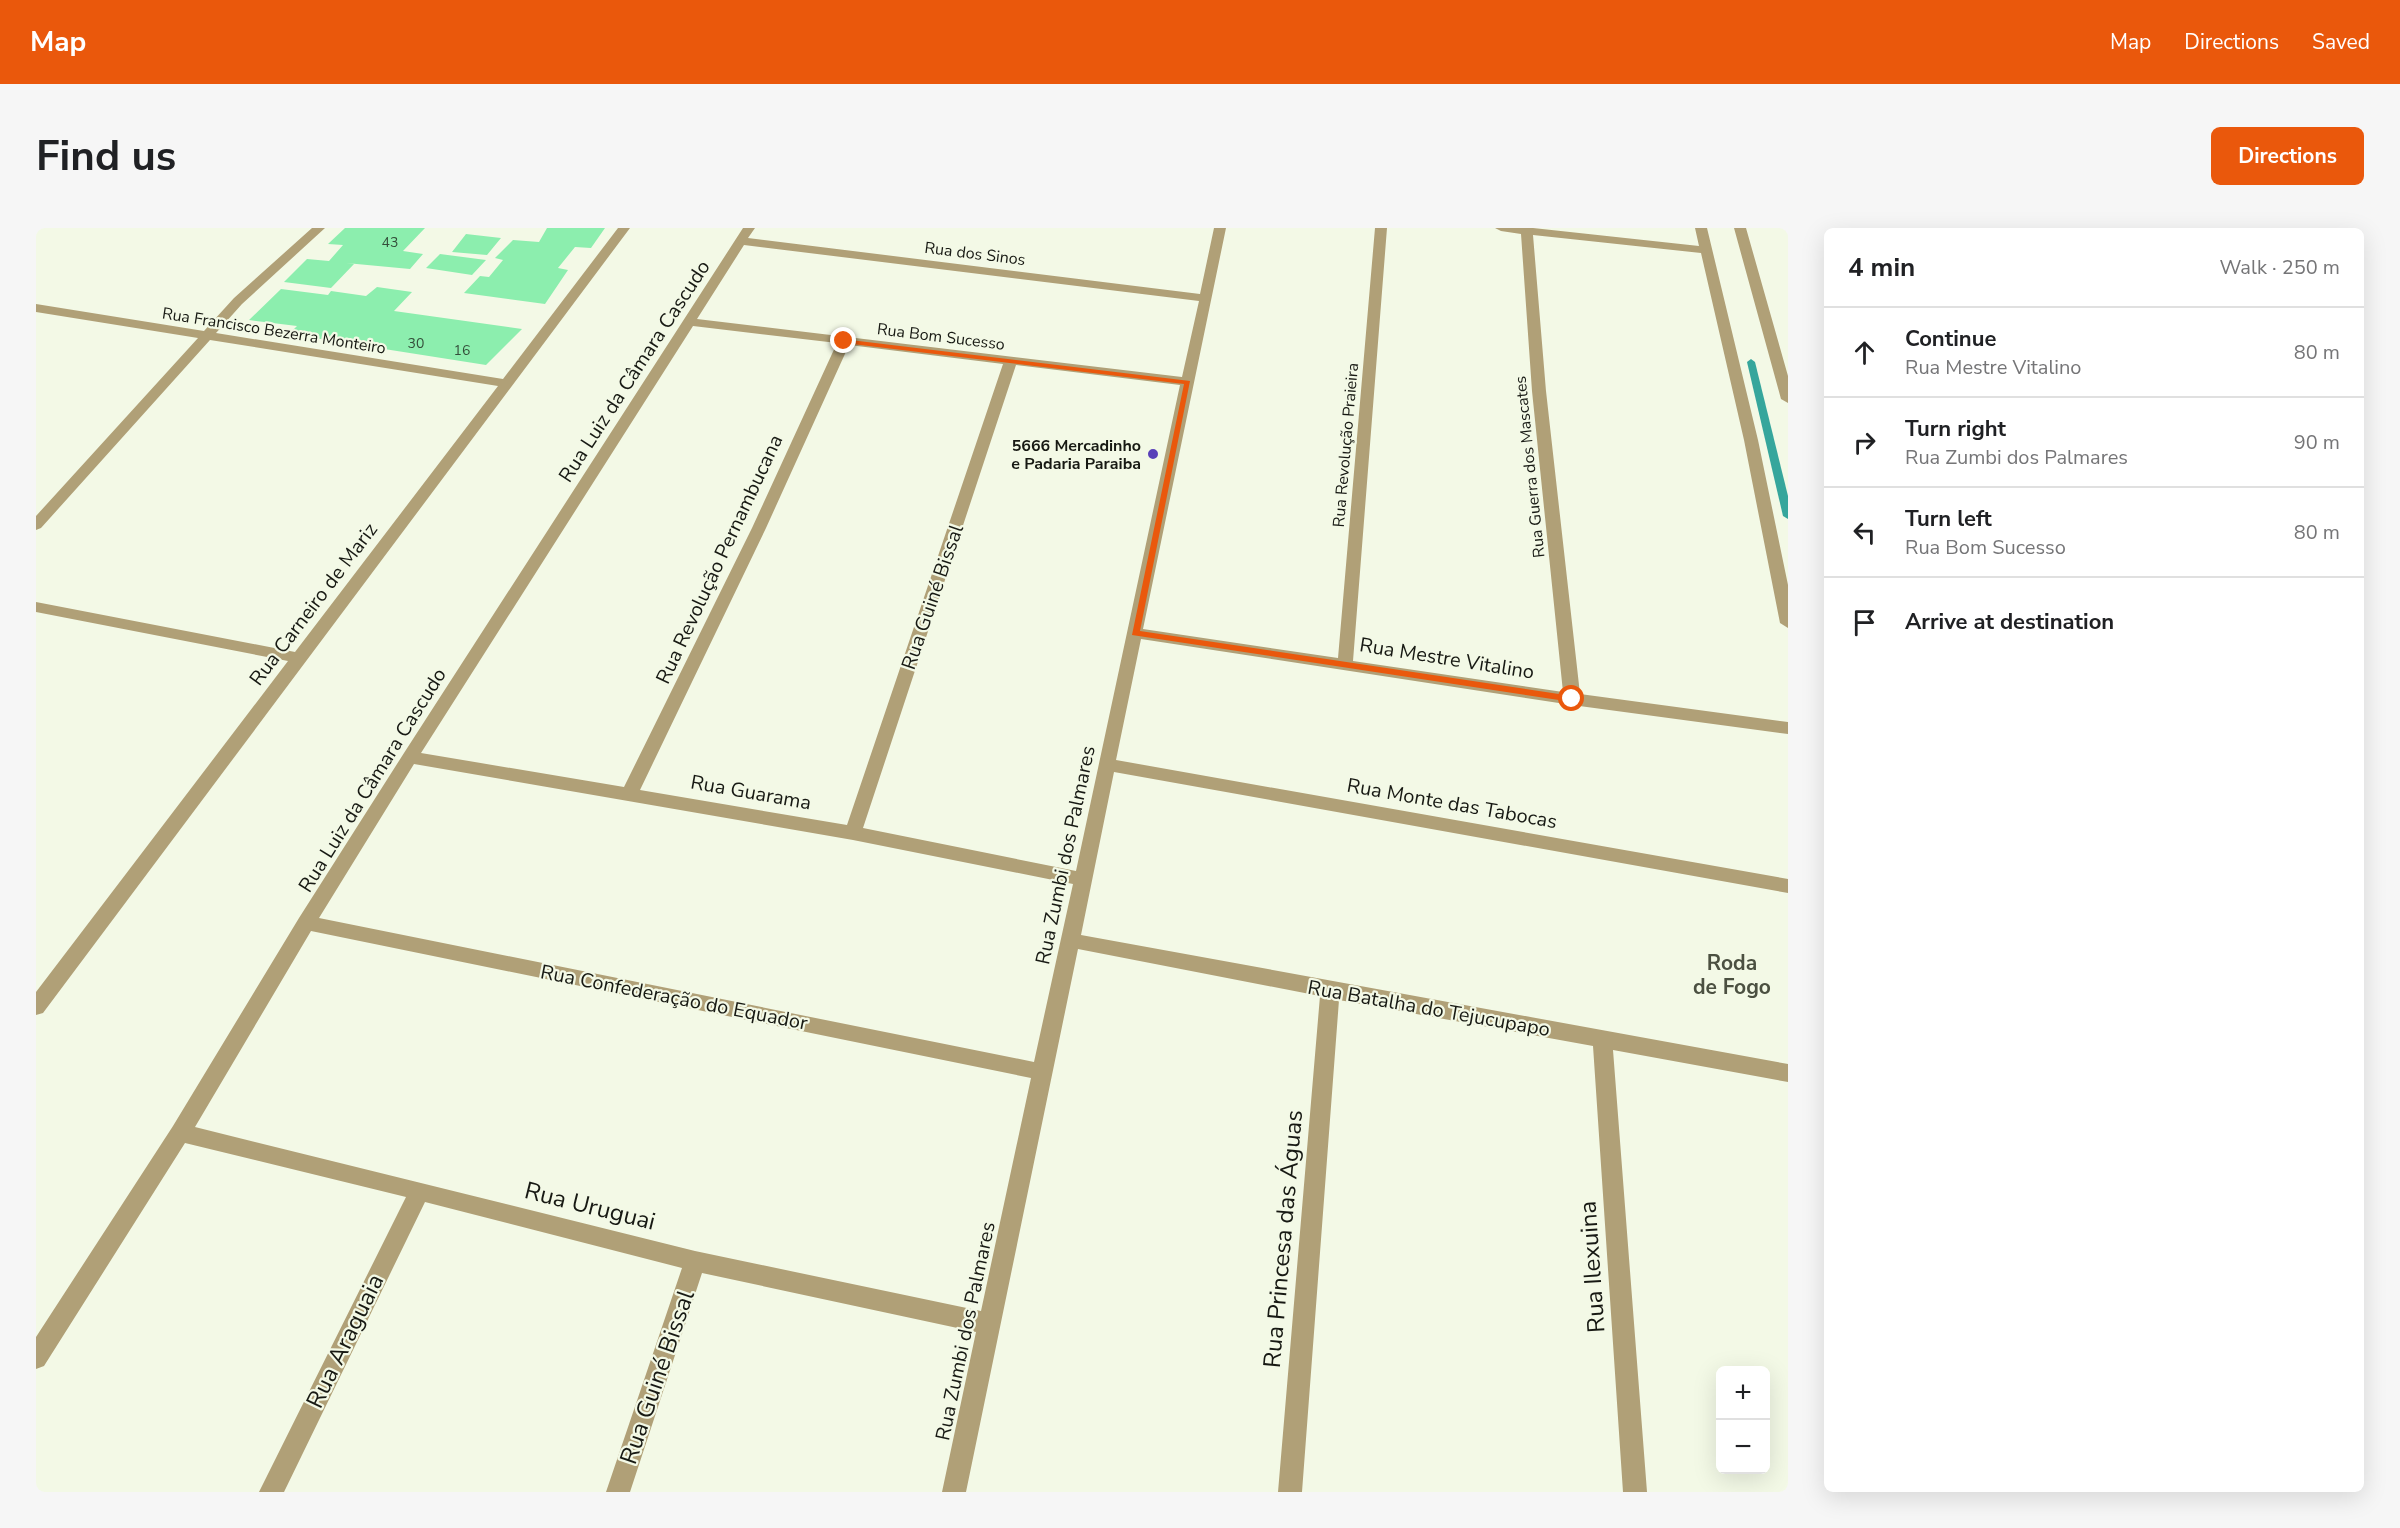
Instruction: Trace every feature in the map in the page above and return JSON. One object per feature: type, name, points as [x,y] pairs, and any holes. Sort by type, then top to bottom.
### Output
[{"type":"street","points":[[36,525],[238,301],[319,228]]},
{"type":"street","name":"Rua Carneiro de Mariz","points":[[36,1007],[624,228]]},
{"type":"street","name":"Rua Zumbi dos Palmares","points":[[954,1492],[1220,228]]},
{"type":"street","name":"Rua Revolução Praieira","points":[[1345,664],[1381,228]]},
{"type":"street","points":[[1501,228],[1707,250]]},
{"type":"street","points":[[1701,228],[1749,428],[1788,622]]},
{"type":"street","points":[[1740,228],[1784,370],[1788,399]]},
{"type":"street","name":"Rua Guerra dos Mascates","points":[[1527,231],[1539,391],[1572,699]]},
{"type":"street","name":"Rua dos Sinos","points":[[745,235],[1206,298]]},
{"type":"street","name":"Rua Luiz da Câmara Cascudo","points":[[36,1359],[180,1133],[306,923],[410,757],[745,235]]},
{"type":"street","name":"Rua Francisco Bezerra Monteiro","points":[[36,308],[206,337],[506,383]]},
{"type":"street","name":"Rua Bom Sucesso","points":[[691,322],[1188,382]]},
{"type":"street","name":"Rua Revolução Pernambucana","points":[[629,794],[759,528],[844,341]]},
{"type":"street","name":"Rua Guiné Bissal","points":[[853,833],[1011,360]]},
{"type":"street","points":[[36,607],[298,658]]},
{"type":"street","name":"Rua Mestre Vitalino","points":[[1135,633],[1572,699],[1788,728]]},
{"type":"street","name":"Rua Guarama","points":[[410,757],[853,833],[1083,879]]},
{"type":"street","name":"Rua Monte das Tabocas","points":[[1107,765],[1788,886]]},
{"type":"street","name":"Rua Confederação do Equador","points":[[306,923],[1042,1072]]},
{"type":"street","name":"Rua Batalha do Tejucupapo","points":[[1070,940],[1329,990],[1788,1073]]},
{"type":"street","name":"Rua Princesa das Águas","points":[[1290,1492],[1329,990]]},
{"type":"street","name":"Rua Ilexuina","points":[[1602,1038],[1635,1492]]},
{"type":"street","name":"Rua Uruguai","points":[[180,1133],[695,1261],[989,1324]]},
{"type":"street","name":"Rua Araguaia","points":[[271,1492],[420,1191]]},
{"type":"street","name":"Rua Guiné Bissal","points":[[618,1492],[695,1261]]},
{"type":"building","points":[[345,228],[425,228],[403,251],[423,254],[410,269],[346,263],[354,264],[331,288],[284,282],[307,259],[329,261],[343,245],[328,244]]},
{"type":"building","points":[[547,228],[605,228],[591,248],[575,247],[558,268],[568,270],[545,304],[464,293],[480,276],[489,277],[503,260],[495,258],[513,240],[539,242]]},
{"type":"building","points":[[466,234],[501,238],[487,255],[452,252]]},
{"type":"building","points":[[440,254],[486,260],[472,275],[426,268]]},
{"type":"building","points":[[377,287],[412,292],[394,311],[522,329],[486,365],[289,334],[297,326],[249,320],[281,289],[328,295],[331,291],[366,296]]},
{"type":"waterway","points":[[1751,362],[1788,516]]},
{"type":"place","name":"5666 Mercadinho e Padaria Paraiba","points":[[1153,454]]},
{"type":"district","name":"Roda de Fogo","points":[[1732,975]]},
{"type":"route","points":[[844,341],[1188,382],[1135,633],[1572,699]]}]
